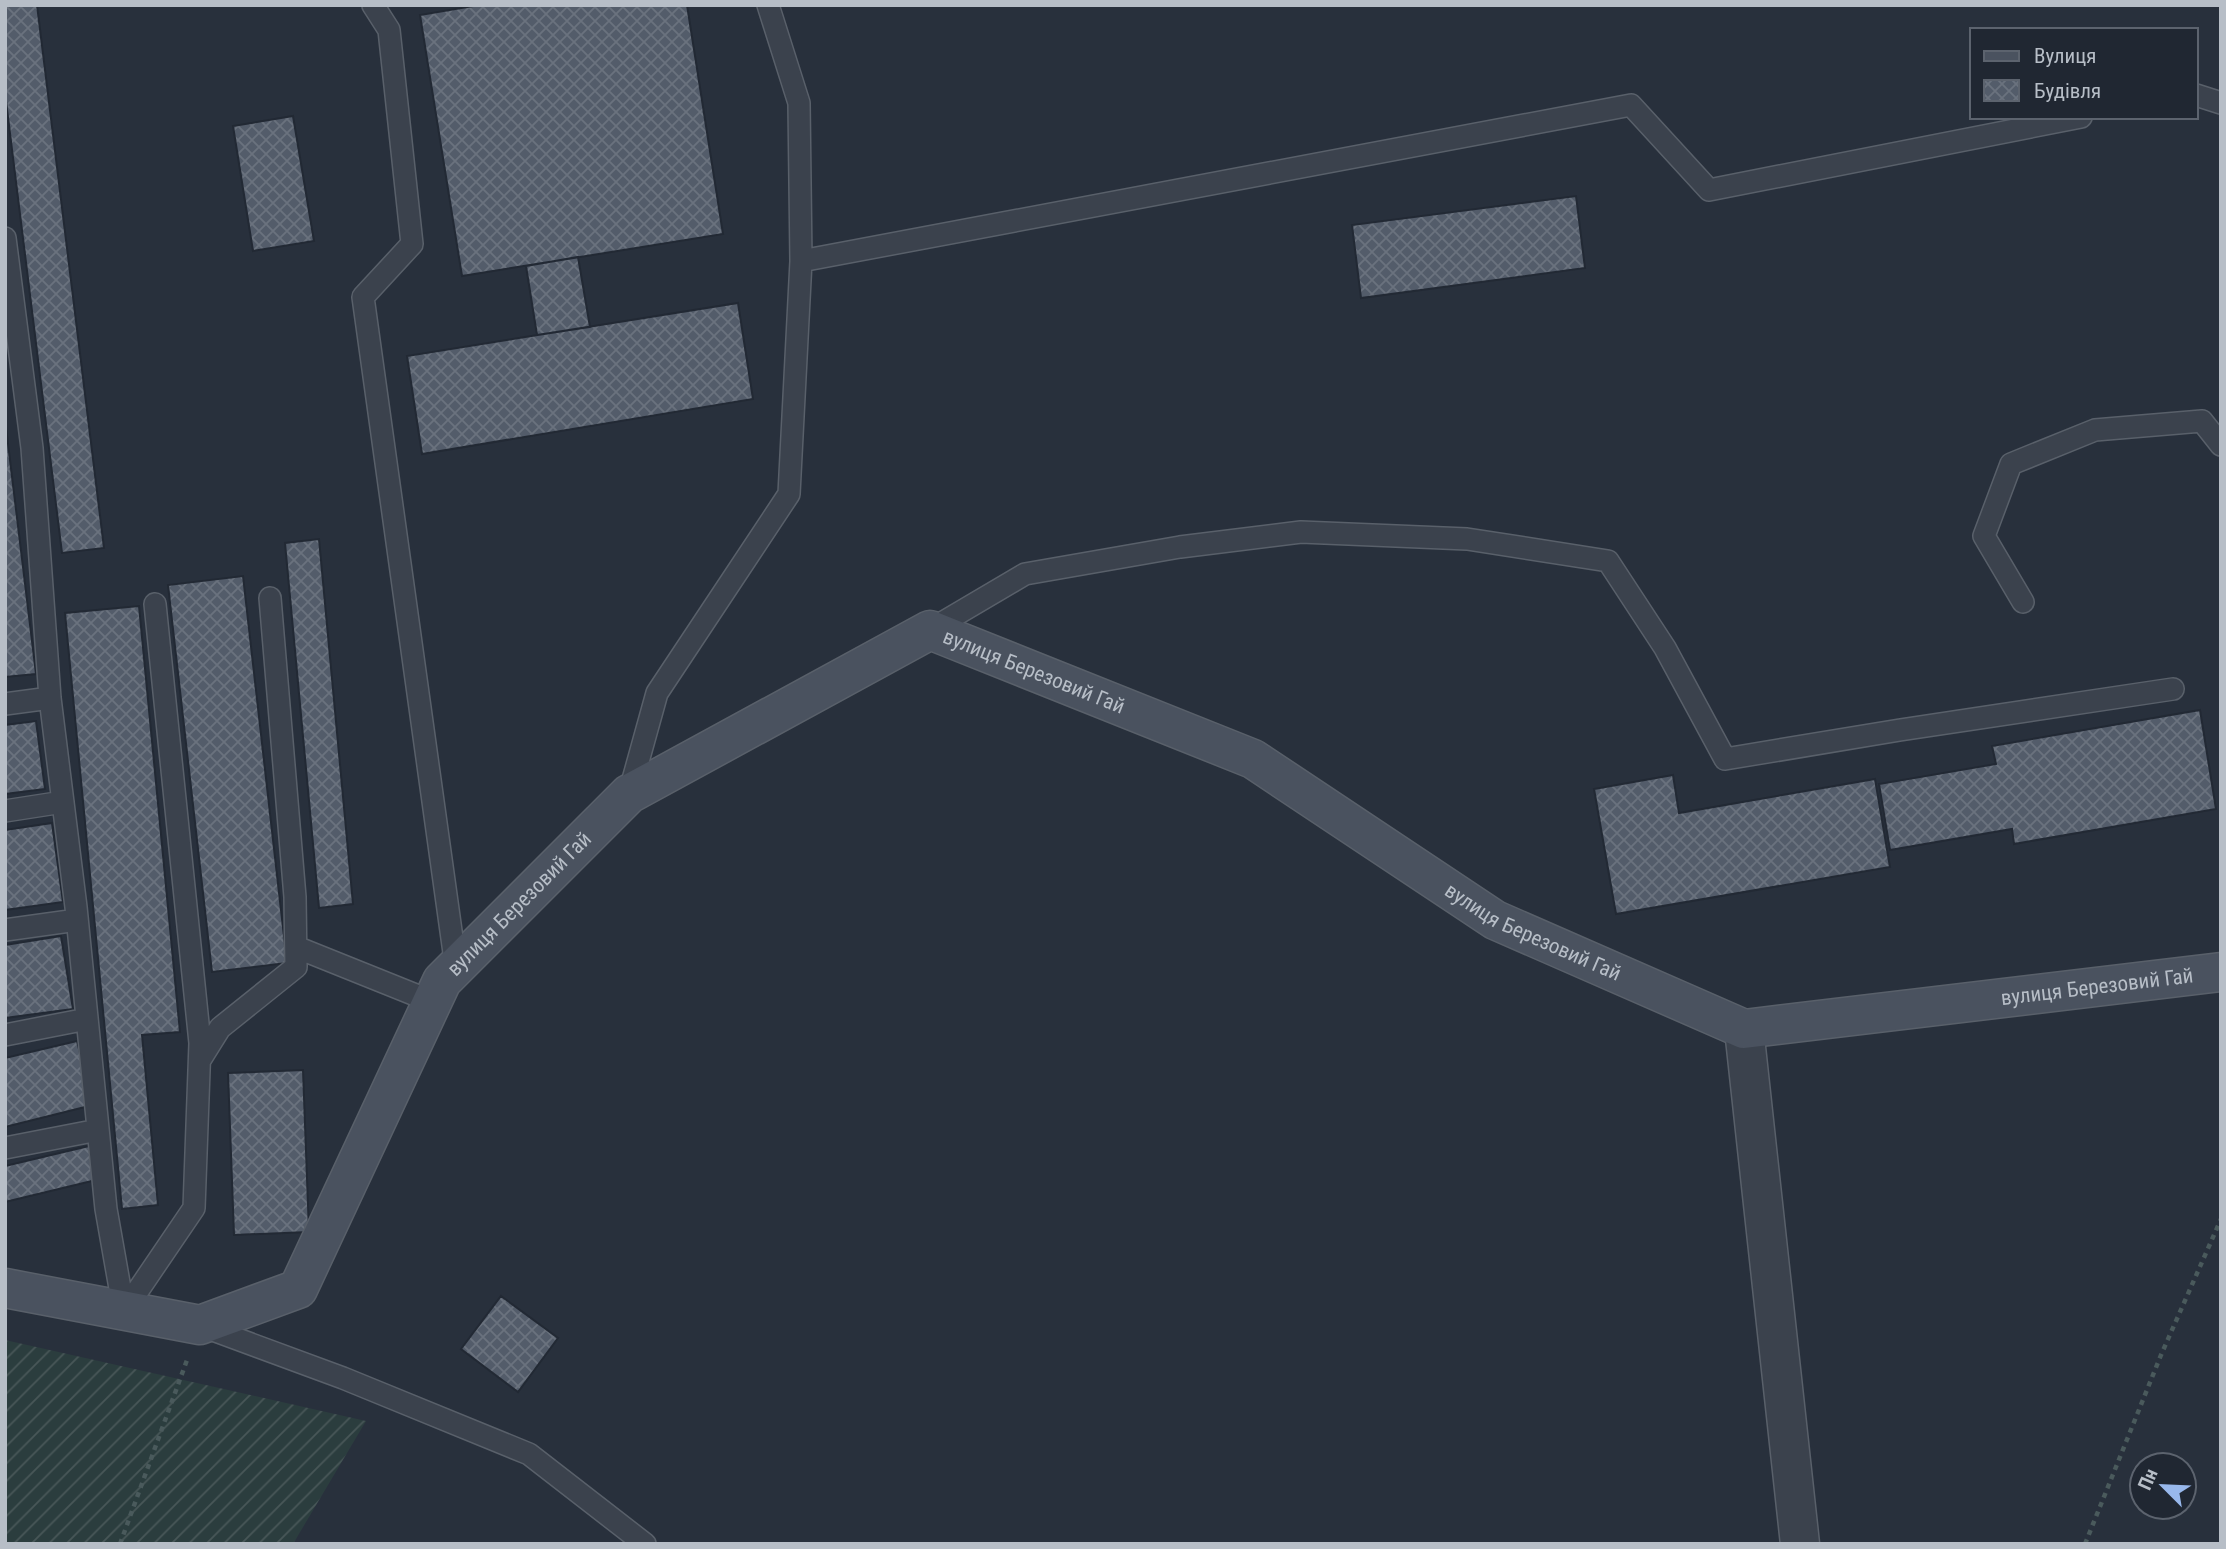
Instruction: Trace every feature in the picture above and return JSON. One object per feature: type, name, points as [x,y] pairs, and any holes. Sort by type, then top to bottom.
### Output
[{"type":"street","name":"вулиця Березовий Гай","points":[[200,1325],[298,1289],[442,981],[629,794],[930,630],[1253,759],[1495,920],[1744,1029],[2221,972]]},
{"type":"street","points":[[1744,1029],[1800,1544]]},
{"type":"street","points":[[5,1288],[200,1325]]},
{"type":"lane","points":[[373,5],[389,30],[412,244],[363,298],[456,967]]},
{"type":"lane","points":[[629,794],[657,693],[789,494],[802,261],[799,103],[768,5]]},
{"type":"lane","points":[[2198,96],[2221,103]]},
{"type":"lane","points":[[802,261],[1631,104],[1709,190],[2071,119]]},
{"type":"lane","points":[[5,238],[32,448],[50,698],[77,920],[106,1209],[124,1311]]},
{"type":"lane","points":[[2023,602],[1984,536],[2011,464],[2095,430],[2135,426],[2202,421],[2221,445]]},
{"type":"lane","points":[[930,630],[1025,574],[1038,571],[1180,547],[1301,532],[1453,539],[1608,561],[1665,648],[1725,760],[1900,730],[2173,689]]},
{"type":"lane","points":[[200,1060],[220,1028],[296,967],[295,897],[270,598]]},
{"type":"lane","points":[[124,1311],[194,1208],[200,1042],[155,604]]},
{"type":"lane","points":[[5,704],[50,698]]},
{"type":"lane","points":[[5,811],[63,802]]},
{"type":"lane","points":[[5,930],[77,920]]},
{"type":"lane","points":[[296,947],[433,1002]]},
{"type":"lane","points":[[5,1035],[87,1019]]},
{"type":"lane","points":[[5,1148],[98,1130]]},
{"type":"lane","points":[[200,1325],[343,1378],[529,1454],[645,1544]]},
{"type":"path","points":[[2085,1544],[2161,1355],[2221,1219]]},
{"type":"path","points":[[120,1544],[200,1325]]},
{"type":"shaded area","points":[[5,1340],[366,1421],[293,1544],[5,1544]]},
{"type":"building","points":[[5,5],[37,5],[104,548],[62,553],[5,93]]},
{"type":"building","points":[[479,5],[687,5],[723,234],[462,276],[420,15]]},
{"type":"building","points":[[293,116],[314,241],[253,251],[233,126]]},
{"type":"building","points":[[1576,196],[1585,268],[1361,298],[1352,225]]},
{"type":"building","points":[[578,257],[590,327],[537,335],[526,266]]},
{"type":"building","points":[[738,303],[753,399],[422,454],[407,356]]},
{"type":"building","points":[[5,419],[36,674],[5,677]]},
{"type":"building","points":[[319,539],[353,904],[319,908],[285,543]]},
{"type":"building","points":[[243,576],[287,963],[212,972],[168,585]]},
{"type":"building","points":[[139,606],[180,1032],[142,1035],[158,1205],[122,1209],[65,613]]},
{"type":"building","points":[[2200,710],[2216,809],[2014,844],[2012,829],[1890,850],[1879,784],[1996,764],[1992,746]]},
{"type":"building","points":[[36,721],[45,789],[5,794],[5,725]]},
{"type":"building","points":[[1673,775],[1679,813],[1875,779],[1890,867],[1616,914],[1594,789]]},
{"type":"building","points":[[52,823],[63,902],[5,910],[5,830]]},
{"type":"building","points":[[61,936],[73,1009],[5,1018],[5,945]]},
{"type":"building","points":[[77,1041],[93,1105],[5,1127],[5,1058]]},
{"type":"building","points":[[303,1070],[309,1232],[234,1235],[228,1073]]},
{"type":"building","points":[[89,1146],[96,1180],[5,1202],[5,1166]]},
{"type":"building","points":[[501,1296],[558,1338],[518,1392],[461,1349]]}]
